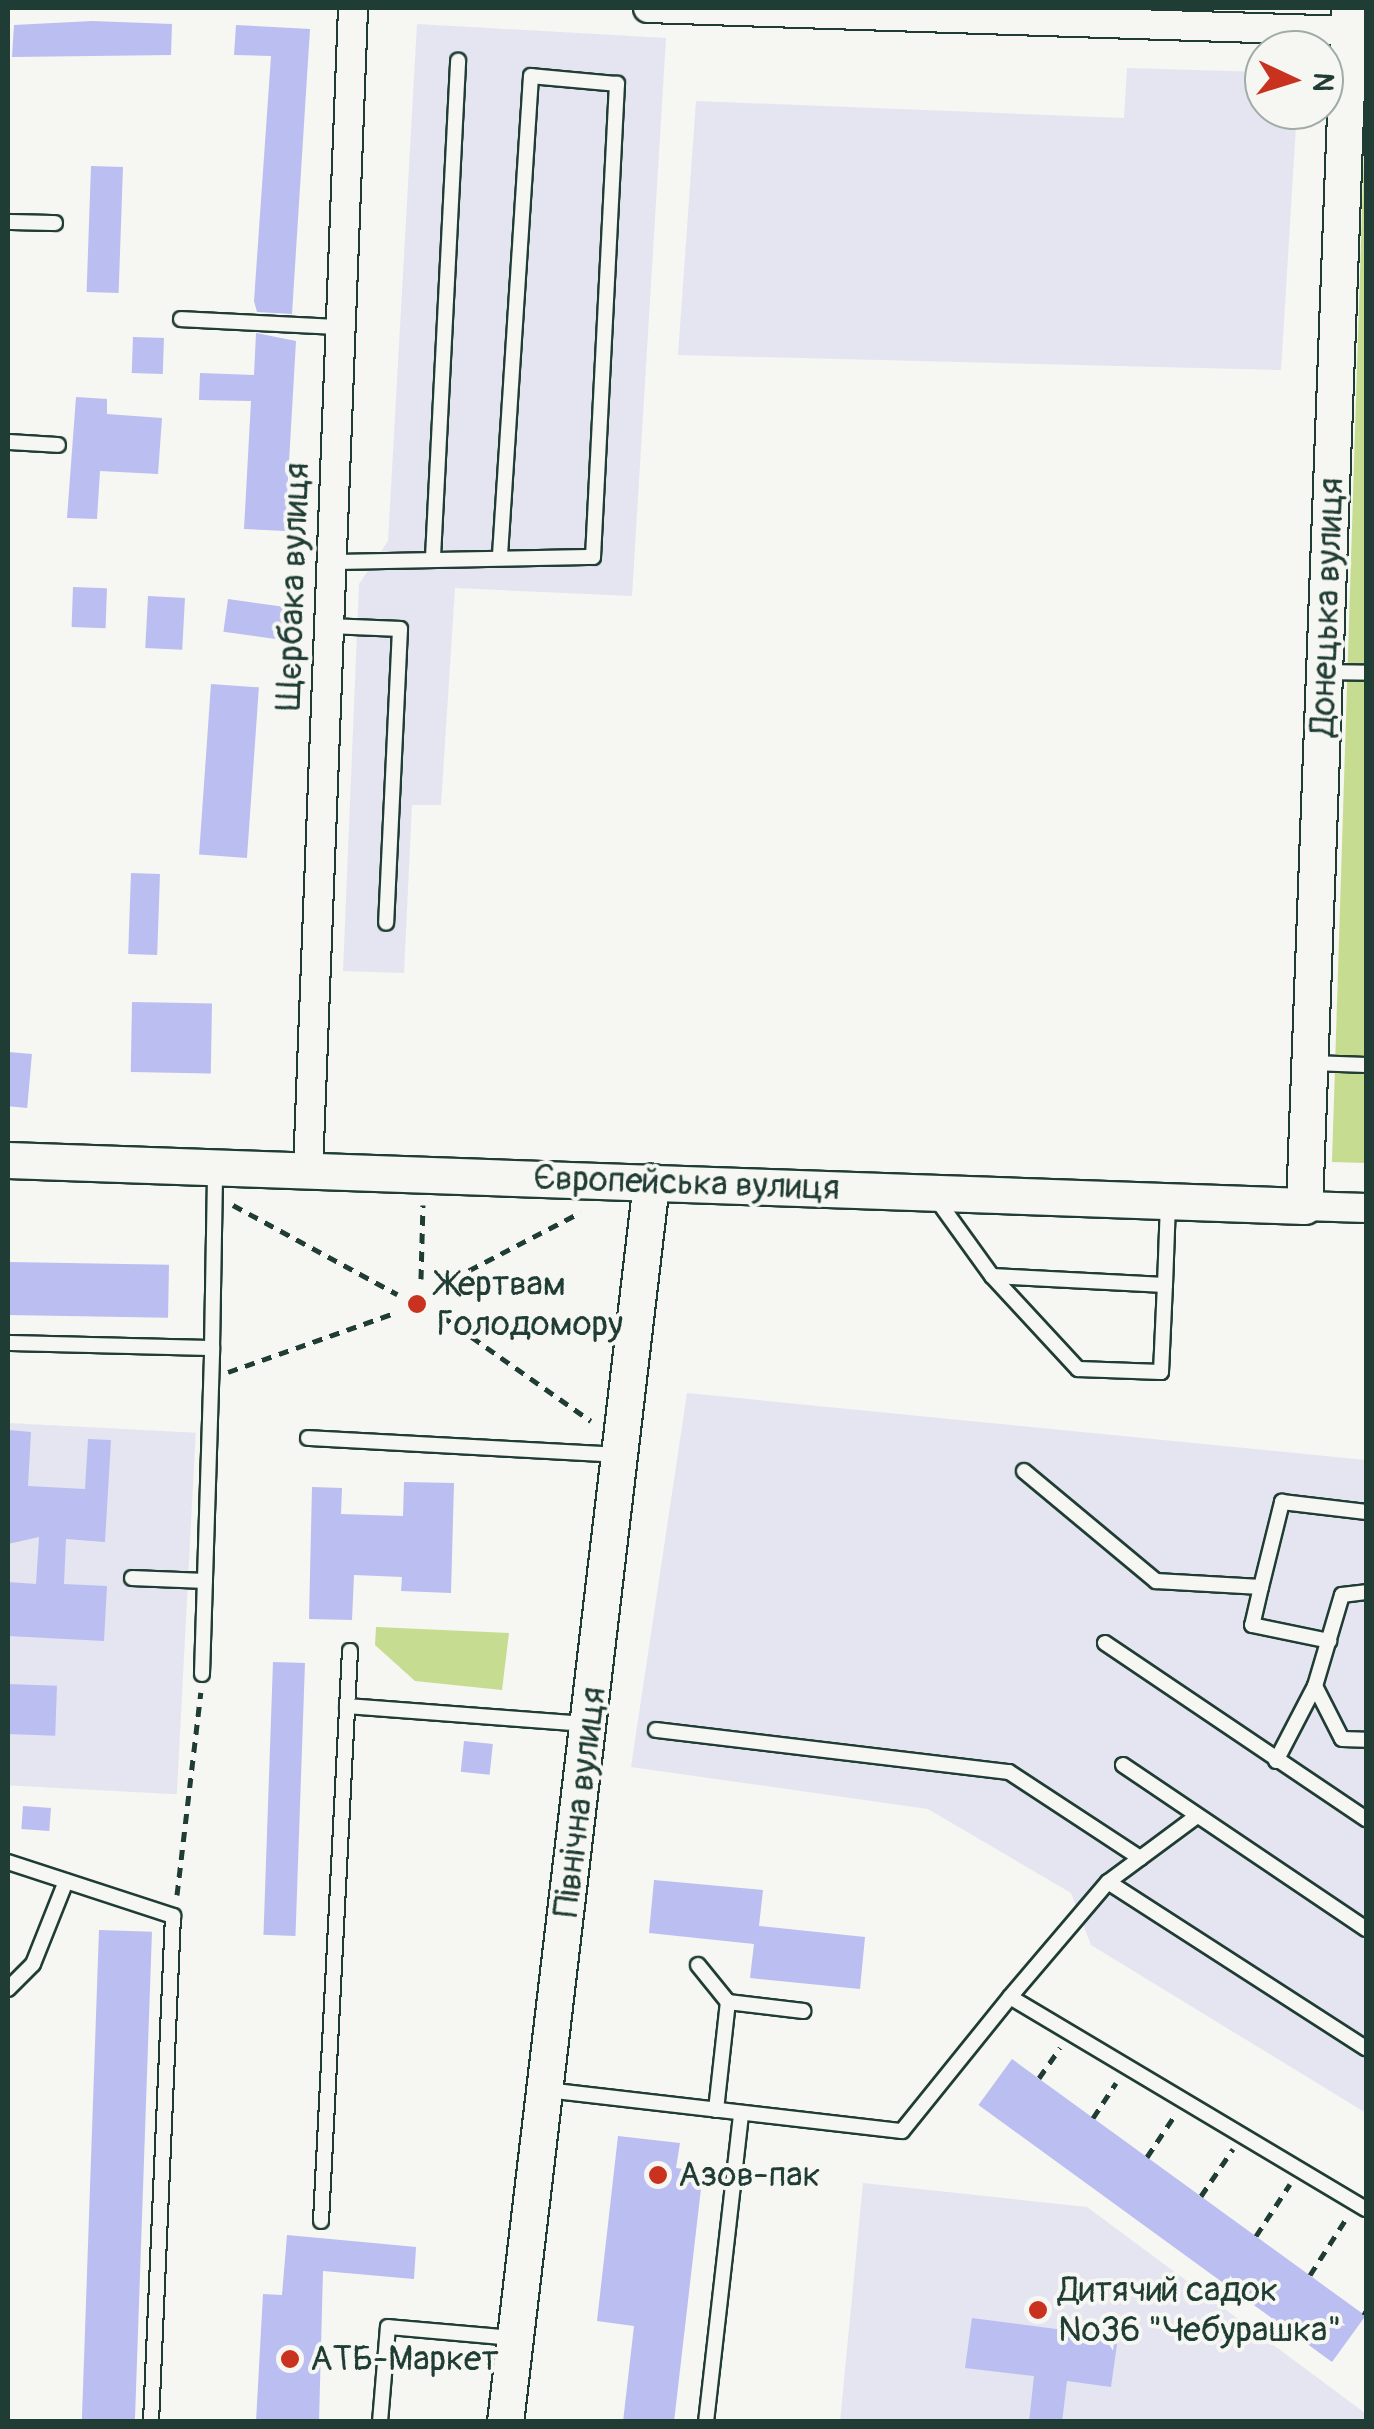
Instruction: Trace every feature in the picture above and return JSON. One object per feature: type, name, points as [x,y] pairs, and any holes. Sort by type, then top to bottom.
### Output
[{"type":"street","name":"Щєрбака вулиця","points":[[308,1170],[352,8]]},
{"type":"street","points":[[648,8],[1349,19]]},
{"type":"street","name":"Донецька вулиця","points":[[1304,1206],[1349,19]]},
{"type":"street","name":"Європейська вулиця","points":[[8,1160],[215,1181],[308,1170],[1366,1208]]},
{"type":"street","name":"Північна вулиця","points":[[505,2422],[588,1724],[609,1441],[651,1182]]},
{"type":"lane","points":[[433,557],[458,62]]},
{"type":"lane","points":[[332,562],[500,554],[593,557],[618,84],[531,76],[500,554]]},
{"type":"lane","points":[[8,222],[54,223]]},
{"type":"lane","points":[[181,320],[340,328]]},
{"type":"lane","points":[[8,442],[58,445]]},
{"type":"lane","points":[[329,626],[400,628],[386,923]]},
{"type":"lane","points":[[1324,672],[1366,673]]},
{"type":"lane","points":[[1310,1064],[1366,1065]]},
{"type":"lane","points":[[202,1674],[215,1181]]},
{"type":"lane","points":[[931,1192],[992,1276],[1078,1369],[1161,1372],[1168,1201]]},
{"type":"lane","points":[[992,1276],[1164,1285]]},
{"type":"lane","points":[[8,1343],[212,1348]]},
{"type":"lane","points":[[308,1438],[609,1441]]},
{"type":"lane","points":[[1024,1471],[1156,1582],[1260,1587]]},
{"type":"lane","points":[[1329,1641],[1252,1624],[1282,1502],[1366,1512]]},
{"type":"lane","points":[[132,1578],[205,1581]]},
{"type":"lane","points":[[1276,1760],[1315,1686],[1342,1595],[1366,1592]]},
{"type":"lane","points":[[1105,1643],[1366,1819]]},
{"type":"lane","points":[[321,2221],[350,1650]]},
{"type":"lane","points":[[1315,1686],[1342,1738],[1366,1740]]},
{"type":"lane","points":[[347,1706],[588,1724]]},
{"type":"lane","points":[[656,1730],[1009,1772],[1140,1858]]},
{"type":"lane","points":[[1123,1765],[1366,1928]]},
{"type":"lane","points":[[547,2090],[902,2130],[1108,1882],[1197,1816]]},
{"type":"lane","points":[[8,1862],[173,1916],[151,2422]]},
{"type":"lane","points":[[8,1990],[33,1964],[66,1881]]},
{"type":"lane","points":[[1108,1882],[1366,2048]]},
{"type":"lane","points":[[698,1965],[728,2002],[803,2011]]},
{"type":"lane","points":[[1010,1997],[1361,2206]]},
{"type":"lane","points":[[716,2110],[728,2002]]},
{"type":"lane","points":[[706,2422],[741,2113]]},
{"type":"lane","points":[[380,2422],[388,2327],[516,2338]]},
{"type":"path","points":[[215,1181],[397,1294]]},
{"type":"path","points":[[421,1279],[423,1205]]},
{"type":"path","points":[[437,1287],[583,1212]]},
{"type":"path","points":[[211,1378],[395,1312]]},
{"type":"path","points":[[442,1316],[609,1441]]},
{"type":"path","points":[[173,1916],[202,1674]]},
{"type":"path","points":[[1039,2078],[1070,2033]]},
{"type":"path","points":[[1093,2118],[1128,2067]]},
{"type":"path","points":[[1147,2157],[1184,2101]]},
{"type":"path","points":[[1201,2196],[1242,2135]]},
{"type":"path","points":[[1256,2236],[1299,2169]]},
{"type":"path","points":[[1310,2275],[1361,2206]]},
{"type":"shaded area","points":[[417,24],[666,38],[632,596],[455,588],[441,805],[412,805],[404,973],[343,971],[359,584],[388,541]]},
{"type":"shaded area","points":[[1127,68],[1244,71],[1244,130],[1296,130],[1281,370],[678,355],[696,101],[1124,118]]},
{"type":"shaded area","points":[[687,1393],[1366,1460],[1366,2113],[1091,1945],[1071,1893],[928,1809],[631,1767]]},
{"type":"shaded area","points":[[8,1423],[196,1433],[177,1794],[8,1785]]},
{"type":"shaded area","name":"Дитячий садок №36 \"Чебурашка\"","points":[[863,2183],[1087,2207],[1365,2413],[1364,2422],[840,2422]]},
{"type":"green space","points":[[1366,83],[1366,1163],[1332,1162]]},
{"type":"green space","points":[[376,1627],[509,1633],[502,1690],[415,1681],[375,1645]]},
{"type":"building","points":[[92,21],[172,24],[171,55],[12,57],[14,25]]},
{"type":"building","points":[[236,25],[310,29],[292,314],[257,312],[254,301],[271,56],[234,55]]},
{"type":"building","points":[[91,166],[123,167],[119,293],[87,292]]},
{"type":"building","points":[[256,333],[296,341],[285,531],[244,529],[251,401],[199,400],[200,373],[254,375]]},
{"type":"building","points":[[133,337],[164,338],[163,374],[132,373]]},
{"type":"building","points":[[76,397],[107,399],[107,414],[162,418],[158,474],[100,471],[97,519],[67,518]]},
{"type":"building","points":[[73,587],[107,588],[106,628],[72,627]]},
{"type":"building","points":[[148,596],[185,598],[182,650],[145,648]]},
{"type":"building","points":[[228,599],[292,608],[288,641],[223,632]]},
{"type":"building","points":[[211,684],[259,687],[247,858],[199,855]]},
{"type":"building","points":[[131,873],[160,874],[157,955],[128,954]]},
{"type":"building","points":[[132,1002],[212,1003],[211,1073],[131,1072]]},
{"type":"building","points":[[8,1052],[32,1054],[27,1108],[8,1106]]},
{"type":"building","points":[[8,1262],[169,1265],[168,1318],[8,1315]]},
{"type":"building","points":[[9,1430],[31,1432],[28,1486],[85,1489],[88,1439],[111,1440],[105,1542],[66,1539],[64,1584],[107,1586],[104,1641],[8,1636],[8,1582],[36,1584],[39,1537],[8,1544]]},
{"type":"building","points":[[404,1482],[454,1483],[451,1593],[401,1591],[402,1577],[354,1575],[352,1620],[309,1619],[312,1487],[342,1488],[341,1514],[403,1516]]},
{"type":"building","points":[[273,1662],[305,1663],[295,1936],[263,1935]]},
{"type":"building","points":[[8,1684],[57,1686],[55,1736],[8,1734]]},
{"type":"building","points":[[464,1741],[493,1744],[490,1775],[461,1772]]},
{"type":"building","points":[[23,1806],[51,1808],[49,1831],[21,1829]]},
{"type":"building","points":[[654,1880],[763,1890],[759,1926],[865,1937],[860,1989],[750,1978],[754,1944],[649,1933]]},
{"type":"building","points":[[99,1930],[152,1932],[135,2422],[82,2422]]},
{"type":"building","points":[[1012,2059],[1366,2316],[1332,2362],[978,2105]]},
{"type":"building","points":[[618,2136],[680,2143],[676,2168],[703,2171],[674,2422],[623,2422],[634,2326],[597,2321]]},
{"type":"building","points":[[287,2235],[416,2247],[414,2279],[323,2271],[319,2422],[256,2422],[263,2294],[282,2295]]},
{"type":"building","points":[[972,2318],[1118,2337],[1111,2387],[1067,2381],[1062,2422],[1029,2422],[1034,2376],[965,2368]]},
{"type":"place","name":"Жертвам Голодомору","points":[[417,1304]]},
{"type":"place","name":"Азов-пак","points":[[658,2175]]},
{"type":"place","name":"Дитячий садок №36 \"Чебурашка\"","points":[[1038,2310]]},
{"type":"place","name":"АТБ-Маркет","points":[[290,2359]]}]
